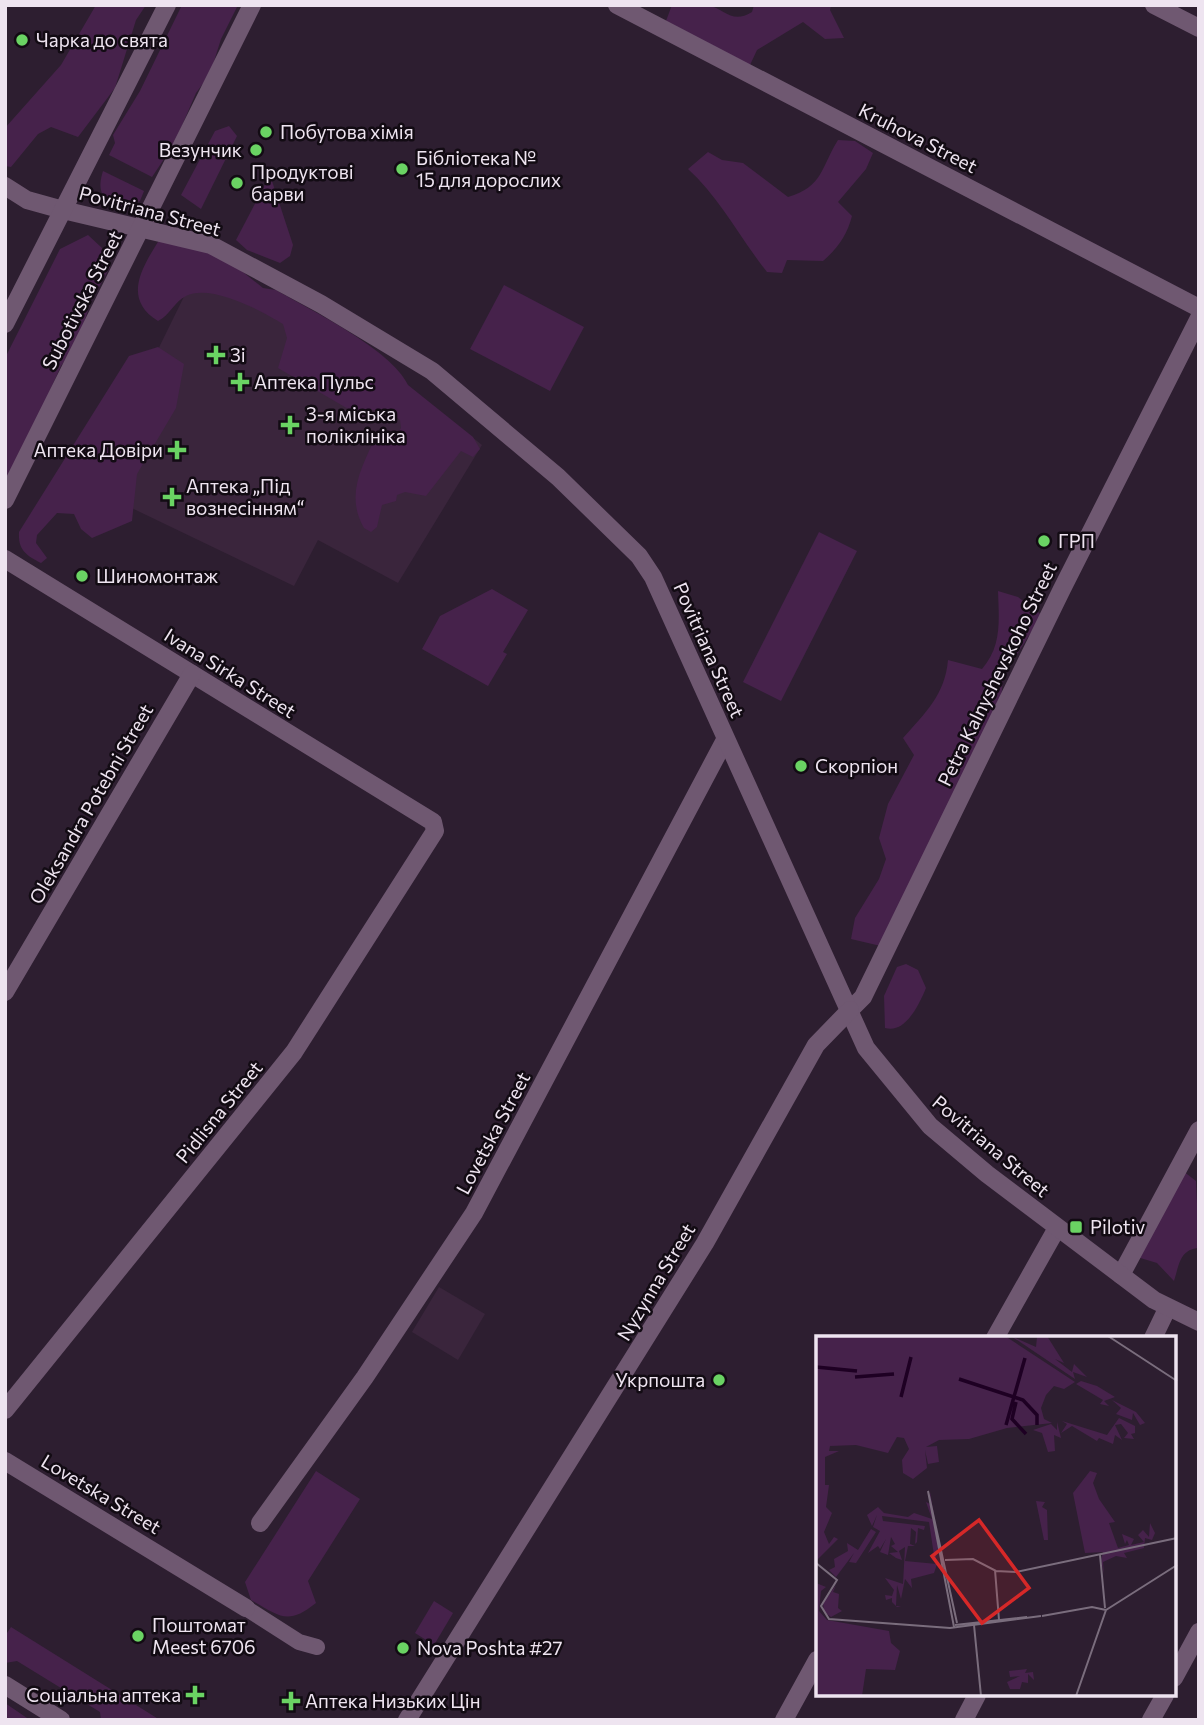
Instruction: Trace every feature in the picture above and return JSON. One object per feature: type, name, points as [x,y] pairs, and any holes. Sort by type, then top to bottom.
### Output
[{"type":"street","points":[[5,324],[167,5]]},
{"type":"street","name":"Subotivska Street","points":[[5,500],[251,5]]},
{"type":"street","name":"Kruhova Street","points":[[617,5],[1199,308]]},
{"type":"street","points":[[1154,5],[1199,29]]},
{"type":"street","name":"Povitriana Street","points":[[5,186],[27,200],[211,245],[321,304],[432,371],[531,452],[639,556],[653,577],[669,607],[725,740],[866,1048],[930,1126],[1057,1228],[1121,1275],[1167,1308],[1199,1322]]},
{"type":"street","name":"Petra Kalnyshevskoho Street","points":[[850,1010],[863,997],[1062,589],[1199,318]]},
{"type":"street","name":"Ivana Sirka Street","points":[[5,559],[433,822]]},
{"type":"street","name":"Oleksandra Potebni Street","points":[[5,992],[192,674]]},
{"type":"street","name":"Lovetska Street","points":[[260,1523],[365,1377],[474,1213],[725,740]]},
{"type":"street","name":"Pidlisna Street","points":[[5,1410],[294,1052],[435,831],[433,822]]},
{"type":"street","name":"Nyzynna Street","points":[[407,1720],[705,1243],[816,1045],[850,1010]]},
{"type":"street","points":[[1121,1275],[1199,1130]]},
{"type":"street","points":[[996,1336],[1057,1228]]},
{"type":"street","points":[[1154,1336],[1167,1308]]},
{"type":"street","name":"Lovetska Street","points":[[5,1461],[246,1608]]},
{"type":"street","points":[[246,1608],[299,1642],[317,1647]]},
{"type":"street","points":[[1176,1674],[1199,1632]]},
{"type":"street","points":[[784,1720],[816,1662]]},
{"type":"street","points":[[5,1685],[61,1720]]},
{"type":"street","points":[[964,1720],[975,1697]]},
{"type":"street","points":[[1151,1720],[1164,1697]]},
{"type":"shaded area","points":[[704,4],[739,17],[752,12],[754,5],[831,5],[830,10],[844,38],[825,39],[803,22],[757,50],[750,65],[666,21],[672,5]]},
{"type":"shaded area","points":[[96,5],[146,5],[136,20],[115,88],[78,137],[51,127],[38,134],[11,167],[5,166],[5,128],[61,65]]},
{"type":"shaded area","points":[[182,5],[238,5],[221,39],[210,74],[196,93],[174,144],[152,177],[109,155],[115,143],[113,135],[140,91]]},
{"type":"shaded area","points":[[229,126],[237,136],[201,209],[181,195],[215,131]]},
{"type":"shaded area","points":[[838,140],[855,141],[873,153],[866,169],[838,202],[852,216],[845,235],[823,261],[787,260],[782,273],[767,272],[720,205],[688,169],[708,152],[722,160],[743,163],[788,197],[800,193],[815,182]]},
{"type":"shaded area","points":[[103,171],[144,191],[140,201],[119,208],[108,201],[100,184]]},
{"type":"shaded area","points":[[270,175],[293,245],[290,256],[280,263],[247,250],[236,240]]},
{"type":"shaded area","points":[[88,235],[102,248],[110,267],[90,304],[77,345],[61,366],[5,490],[5,358],[60,249]]},
{"type":"shaded area","points":[[197,235],[263,288],[276,290],[368,345],[399,371],[408,385],[473,437],[480,449],[473,457],[461,451],[426,496],[405,492],[397,495],[396,501],[382,505],[377,527],[371,532],[364,528],[356,504],[361,470],[376,436],[383,433],[397,434],[401,428],[400,420],[388,410],[350,410],[278,368],[287,338],[283,324],[236,300],[196,293],[186,296],[158,321],[147,312],[140,302],[139,281],[142,270],[161,237]]},
{"type":"shaded area","name":"3-я міська поліклініка","points":[[198,268],[401,380],[482,445],[398,583],[318,540],[294,586],[90,488]]},
{"type":"shaded area","points":[[504,285],[584,327],[550,391],[470,349]]},
{"type":"shaded area","points":[[158,347],[184,364],[176,408],[137,474],[132,521],[92,538],[81,529],[74,514],[57,513],[37,535],[36,543],[47,558],[41,563],[22,548],[19,532],[129,356]]},
{"type":"shaded area","points":[[819,532],[857,551],[781,701],[743,682]]},
{"type":"shaded area","points":[[492,589],[528,610],[503,652],[507,654],[488,686],[422,649],[440,616]]},
{"type":"shaded area","points":[[998,591],[1018,597],[1042,615],[1003,677],[1000,715],[885,947],[851,939],[855,918],[879,879],[886,859],[879,838],[888,804],[914,755],[903,738],[926,712],[938,693],[948,660],[982,669],[988,660],[998,633]]},
{"type":"shaded area","points":[[906,964],[918,970],[926,988],[915,1010],[905,1022],[899,1027],[885,1028],[884,996],[897,967]]},
{"type":"shaded area","points":[[1183,1171],[1196,1181],[1199,1248],[1184,1255],[1174,1281],[1157,1263],[1137,1257]]},
{"type":"shaded area","points":[[439,1287],[485,1314],[458,1360],[412,1332]]},
{"type":"shaded area","points":[[316,1471],[360,1499],[308,1581],[316,1603],[298,1614],[283,1616],[251,1600],[245,1582]]},
{"type":"shaded area","points":[[434,1601],[453,1613],[434,1645],[415,1633]]},
{"type":"shaded area","points":[[11,1627],[160,1720],[101,1720],[100,1712],[17,1661],[5,1663],[5,1636]]},
{"type":"shaded area","points":[[5,1703],[30,1720],[5,1720]]},
{"type":"place","name":"Чарка до свята","points":[[22,40]]},
{"type":"place","name":"Побутова хімія","points":[[266,132]]},
{"type":"place","name":"Везунчик","points":[[256,150]]},
{"type":"place","name":"Бібліотека № 15 для дорослих","points":[[402,169]]},
{"type":"place","name":"Продуктові барви","points":[[237,183]]},
{"type":"place","name":"3і","points":[[216,355]]},
{"type":"place","name":"Аптека Пульс","points":[[240,382]]},
{"type":"place","name":"3-я міська поліклініка","points":[[290,425]]},
{"type":"place","name":"Аптека Довіри","points":[[177,450]]},
{"type":"place","name":"Аптека „Під вознесінням“","points":[[172,497]]},
{"type":"place","name":"ГРП","points":[[1044,541]]},
{"type":"place","name":"Шиномонтаж","points":[[82,576]]},
{"type":"place","name":"Скорпіон","points":[[801,766]]},
{"type":"place","name":"Pilotiv","points":[[1076,1227]]},
{"type":"place","name":"Укрпошта","points":[[719,1380]]},
{"type":"place","name":"Поштомат Meest 6706","points":[[138,1636]]},
{"type":"place","name":"Nova Poshta #27","points":[[403,1648]]},
{"type":"place","name":"Соціальна аптека","points":[[195,1695]]},
{"type":"place","name":"Аптека Низьких Цін","points":[[291,1701]]}]
